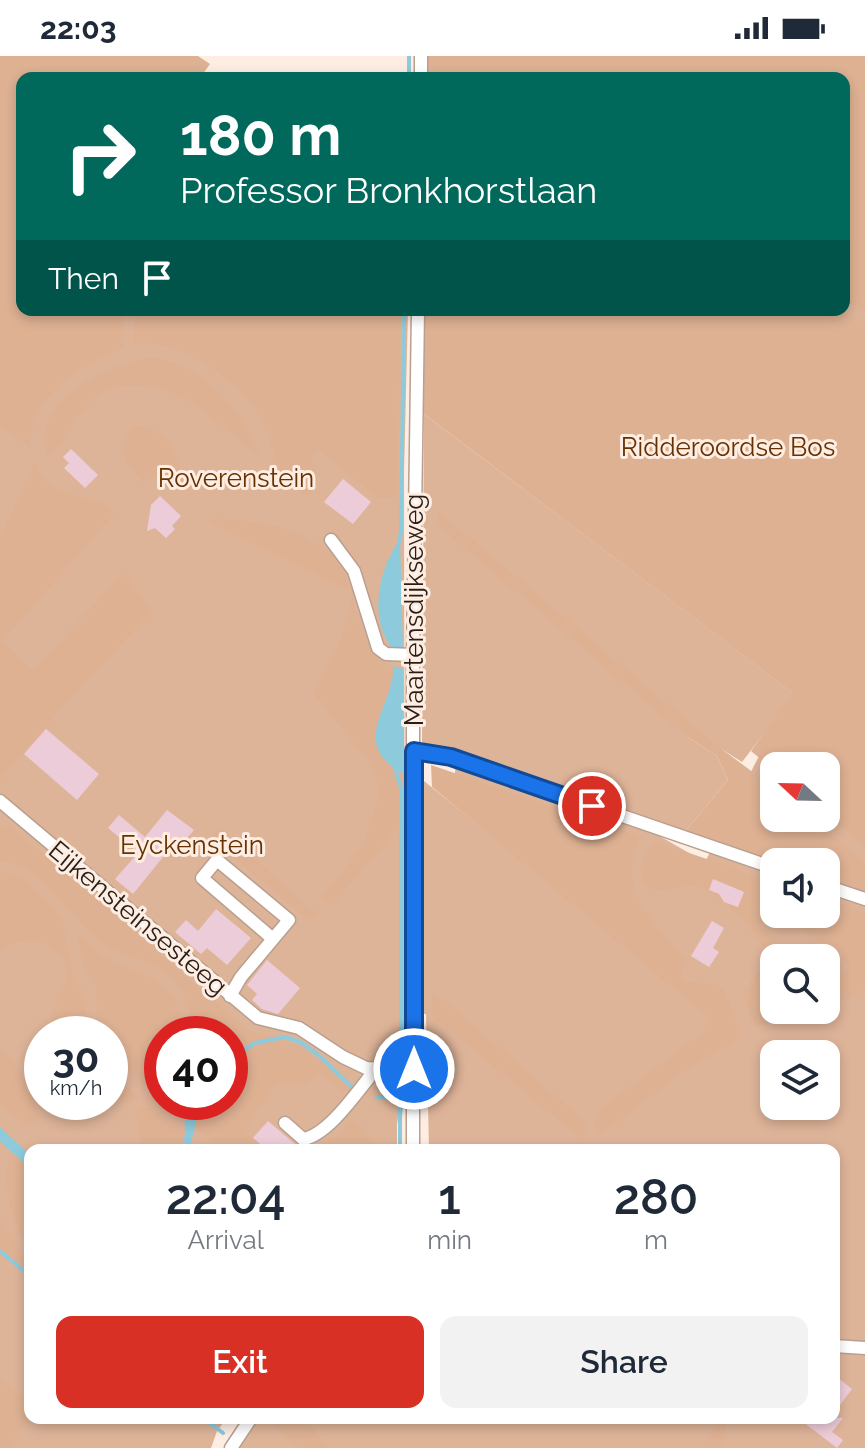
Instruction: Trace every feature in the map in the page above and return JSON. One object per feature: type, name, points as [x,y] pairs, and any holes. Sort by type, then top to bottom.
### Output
[{"type":"street","name":"Maartensdijkseweg","points":[[413,1144],[413,655],[418,316]]},
{"type":"street","points":[[331,540],[354,571],[378,648],[386,654],[413,655]]},
{"type":"street","points":[[414,751],[451,757],[760,863]]},
{"type":"street","name":"Eijkensteinsesteeg","points":[[0,801],[258,1018],[299,1028],[352,1062],[376,1069],[414,1069]]},
{"type":"street","points":[[230,996],[241,977],[273,939],[289,920],[217,860],[202,878],[273,939]]},
{"type":"street","points":[[840,891],[865,899]]},
{"type":"street","points":[[285,1123],[303,1139],[311,1138],[335,1117],[376,1069]]},
{"type":"street","points":[[840,1346],[865,1348]]},
{"type":"street","points":[[231,1448],[247,1424]]},
{"type":"green space","points":[[0,56],[166,56],[192,72],[16,72],[16,316],[408,316],[404,472],[405,1061],[397,1144],[24,1144],[24,1424],[222,1424],[211,1448],[0,1448]]},
{"type":"green space","points":[[0,56],[198,56],[210,64],[204,72],[16,72],[16,316],[125,316],[124,348],[91,363],[48,397],[33,429],[31,448],[0,427]]},
{"type":"green space","points":[[427,56],[865,56],[865,310],[850,304],[850,72],[427,72]]},
{"type":"green space","name":"Ridderoordse Bos","points":[[865,56],[865,1448],[237,1448],[254,1424],[840,1424],[840,1144],[429,1144],[426,1014],[410,1014],[409,760],[423,765],[424,781],[509,850],[452,799],[457,754],[422,742],[424,414],[792,692],[806,666],[419,404],[426,316],[850,316],[850,72]]},
{"type":"green space","points":[[136,316],[401,316],[398,497],[378,498],[318,450],[311,460],[316,465],[315,486],[308,495],[300,493],[288,474],[278,470],[260,418],[234,386],[185,354],[168,347],[135,344],[133,329]]},
{"type":"green space","name":"Ridderoordse Bos","points":[[424,316],[850,316],[865,322],[865,847],[840,826],[840,752],[760,752],[760,758],[751,751],[793,693],[424,414]]},
{"type":"green space","points":[[152,357],[189,369],[220,392],[244,423],[261,458],[185,400],[150,387],[130,386],[109,390],[91,401],[60,446],[47,458],[44,438],[48,419],[59,403],[93,377]]},
{"type":"green space","points":[[137,425],[159,433],[174,452],[181,466],[175,488],[159,478],[143,483],[128,464],[121,448],[130,428]]},
{"type":"green space","points":[[35,461],[49,483],[116,512],[3,641],[33,670],[123,573],[153,610],[0,780],[0,537]]},
{"type":"green space","points":[[439,512],[760,778],[760,832],[828,832],[865,862],[865,896],[840,888],[840,848],[760,848],[760,857],[684,833],[728,780],[717,756],[686,736],[436,524]]},
{"type":"green space","points":[[213,519],[263,523],[297,533],[326,550],[337,562],[350,591],[209,522]]},
{"type":"green space","points":[[352,595],[372,649],[394,666],[389,695],[403,774],[403,823],[331,907],[323,896],[363,845],[377,803],[378,783],[368,761],[312,692],[338,644]]},
{"type":"green space","points":[[431,765],[639,836],[632,880],[642,904],[685,959],[684,982],[717,984],[725,991],[742,1036],[682,1073],[599,1136],[594,1125],[598,1110],[702,1033],[709,1018],[432,787]]},
{"type":"green space","points":[[8,824],[232,1016],[190,1016],[181,989],[171,977],[95,937],[47,885],[18,865],[0,861],[0,827]]},
{"type":"green space","points":[[219,828],[317,913],[310,921],[210,838]]},
{"type":"green space","points":[[654,841],[760,877],[758,925],[782,944],[761,944],[733,911],[705,889],[650,888],[641,874],[646,852]]},
{"type":"green space","points":[[0,872],[24,879],[63,921],[73,975],[84,994],[86,1016],[52,1016],[67,972],[65,961],[57,951],[41,943],[25,941],[0,952]]},
{"type":"green space","points":[[840,904],[865,913],[865,989],[856,996],[840,999],[840,976],[849,965],[840,958],[840,944],[822,944],[802,928],[840,928]]},
{"type":"green space","points":[[78,933],[102,955],[157,982],[177,1002],[180,1016],[144,1016],[144,1084],[128,1071],[128,1016],[97,1016],[96,988],[82,964]]},
{"type":"green space","points":[[760,970],[760,1024],[765,1024],[756,1027],[743,991]]},
{"type":"green space","points":[[432,990],[589,1124],[582,1140],[432,1016]]},
{"type":"green space","points":[[248,1029],[301,1046],[358,1092],[342,1091],[319,1073],[306,1084],[276,1084],[244,1129],[260,1144],[213,1144],[195,1127],[195,1120],[248,1120]]},
{"type":"green space","points":[[0,1047],[24,1079],[24,1120],[39,1120],[39,1124],[29,1128],[0,1104]]},
{"type":"green space","points":[[128,1088],[142,1100],[128,1102]]},
{"type":"green space","points":[[144,1108],[144,1120],[167,1120],[185,1134],[183,1144],[141,1144],[136,1117],[138,1109]]},
{"type":"green space","points":[[352,1118],[367,1131],[373,1144],[324,1144],[331,1137],[335,1139]]},
{"type":"green space","points":[[11,1152],[24,1164],[24,1241],[9,1202],[8,1164]]},
{"type":"green space","points":[[0,1219],[24,1258],[24,1272],[0,1252]]},
{"type":"green space","points":[[0,1379],[24,1399],[24,1424],[27,1424],[11,1443],[16,1448],[0,1448]]},
{"type":"green space","points":[[272,1424],[309,1424],[329,1448],[298,1448]]},
{"type":"green space","points":[[716,1424],[726,1424],[723,1448],[700,1448]]},
{"type":"water","points":[[400,539],[403,652],[395,652],[386,639],[378,610],[381,580]]},
{"type":"water","points":[[394,666],[403,669],[407,1061],[400,1144],[399,1116],[406,1061],[403,774],[387,762],[378,750],[376,738],[377,725]]},
{"type":"water","points":[[185,1120],[195,1120],[191,1144],[183,1144]]},
{"type":"water","points":[[0,1127],[24,1149],[24,1163],[0,1141]]},
{"type":"building","points":[[71,449],[98,475],[85,488],[64,468],[69,463],[63,457]]},
{"type":"building","points":[[343,479],[371,502],[353,524],[324,502]]},
{"type":"building","points":[[160,496],[181,516],[166,538],[155,528],[147,531],[151,505]]},
{"type":"building","points":[[46,729],[99,774],[77,800],[24,754]]},
{"type":"building","points":[[167,810],[194,830],[177,850],[172,846],[133,894],[115,879],[138,853],[108,828],[119,815],[145,837]]},
{"type":"building","points":[[713,879],[744,892],[738,907],[724,902],[719,894],[709,890]]},
{"type":"building","points":[[216,909],[251,938],[227,965],[207,948],[201,954],[175,932],[186,920],[198,931]]},
{"type":"building","points":[[712,921],[724,928],[713,948],[719,952],[709,967],[691,956]]},
{"type":"building","points":[[267,960],[300,988],[278,1014],[262,1009],[252,1000],[257,994],[247,985]]},
{"type":"building","points":[[268,1121],[295,1144],[260,1144],[253,1138]]},
{"type":"building","points":[[840,1380],[852,1389],[840,1405]]},
{"type":"building","points":[[806,1424],[838,1424],[832,1432],[843,1440],[837,1448]]},
{"type":"waterway","points":[[409,56],[409,72]]},
{"type":"waterway","points":[[399,543],[404,316]]},
{"type":"waterway","points":[[394,765],[401,788],[401,1056]]},
{"type":"waterway","points":[[248,1048],[255,1043],[285,1037],[300,1042],[352,1087]]},
{"type":"waterway","points":[[400,1080],[400,1144]]},
{"type":"waterway","points":[[377,1097],[401,1098]]},
{"type":"waterway","points":[[0,1251],[24,1271]]},
{"type":"waterway","points":[[211,1424],[223,1433]]},
{"type":"route","points":[[414,1069],[414,751],[451,757],[592,806]]},
{"type":"park label","name":"Roverenstein","points":[[236,478]]},
{"type":"park label","name":"Eyckenstein","points":[[192,845]]}]
